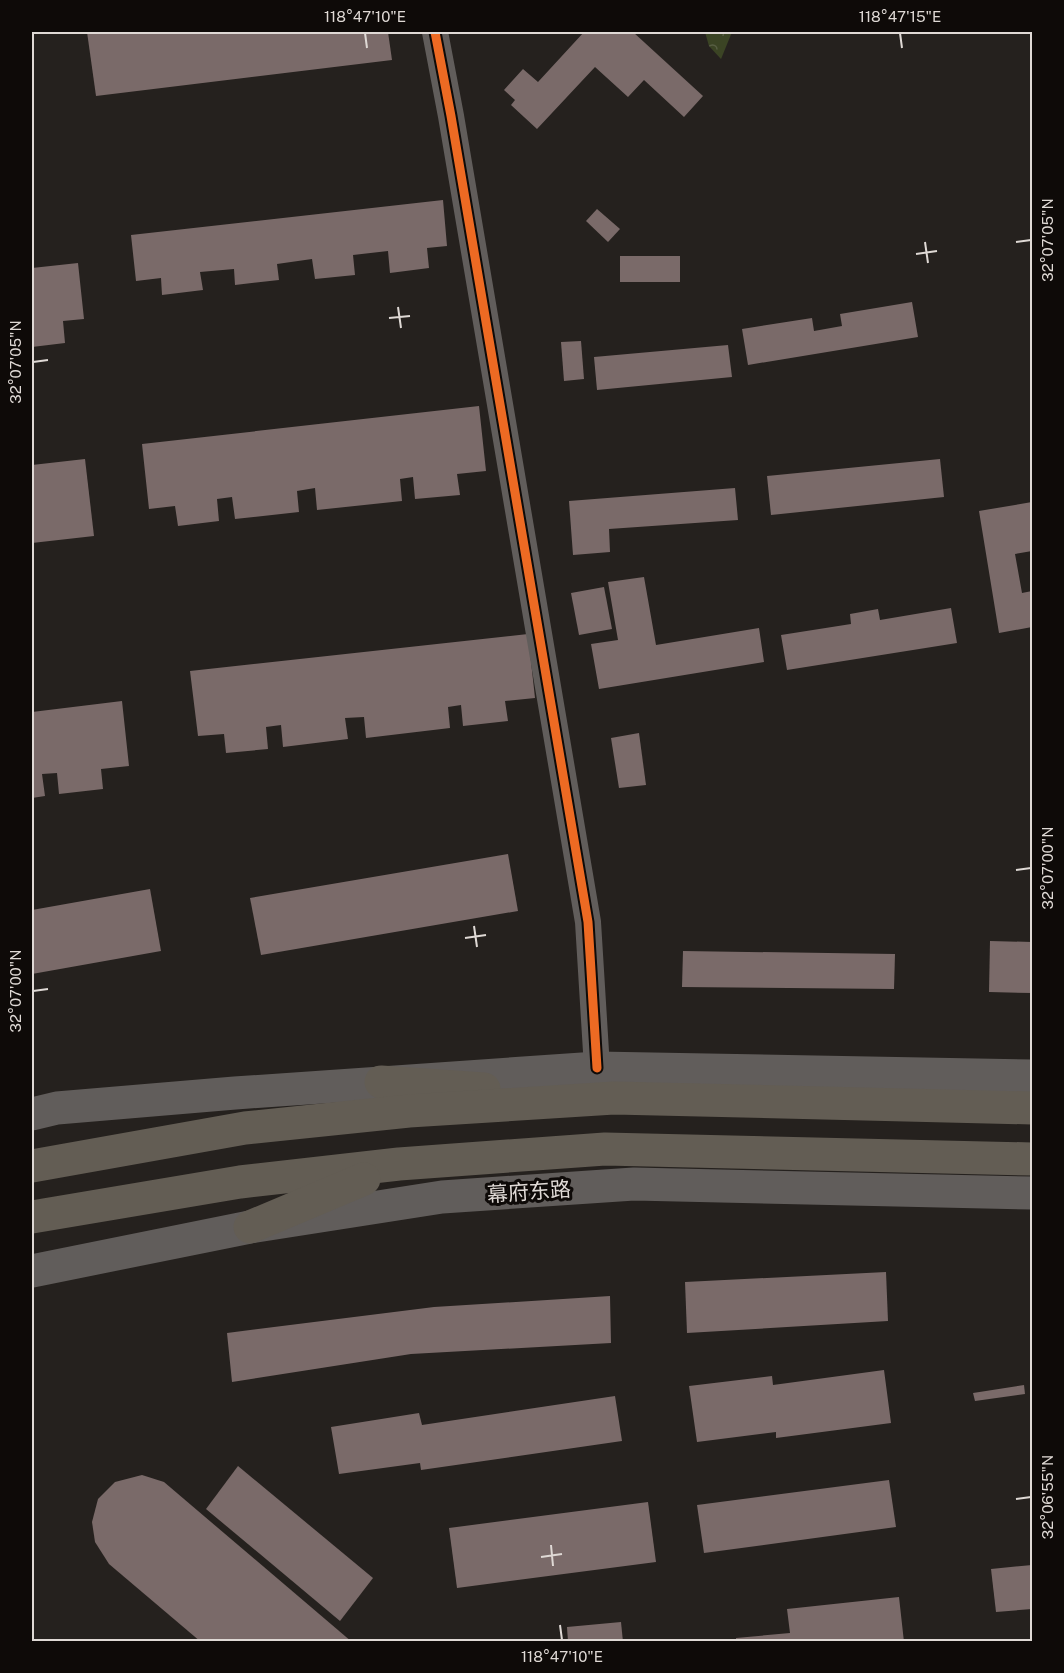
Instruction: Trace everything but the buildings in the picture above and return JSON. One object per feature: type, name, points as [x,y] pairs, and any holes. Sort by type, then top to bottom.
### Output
[{"type":"highway","points":[[381,1082],[614,1098],[1032,1108]]},
{"type":"highway","points":[[32,1166],[244,1128],[409,1112],[614,1098]]},
{"type":"highway","name":"幕府东路","points":[[32,1217],[240,1182],[399,1164],[605,1149],[1032,1159]]},
{"type":"highway","points":[[250,1227],[399,1164]]},
{"type":"main road","points":[[32,1114],[57,1108],[235,1093],[597,1068],[1032,1076]]},
{"type":"main road","name":"幕府东路","points":[[32,1271],[250,1227],[442,1197],[634,1184],[1032,1193]]},
{"type":"street","points":[[435,32],[588,922],[597,1068]]},
{"type":"green space","points":[[705,32],[732,32],[721,59],[709,46]]},
{"type":"cycle path","points":[[435,32],[588,922],[597,1068]]}]
